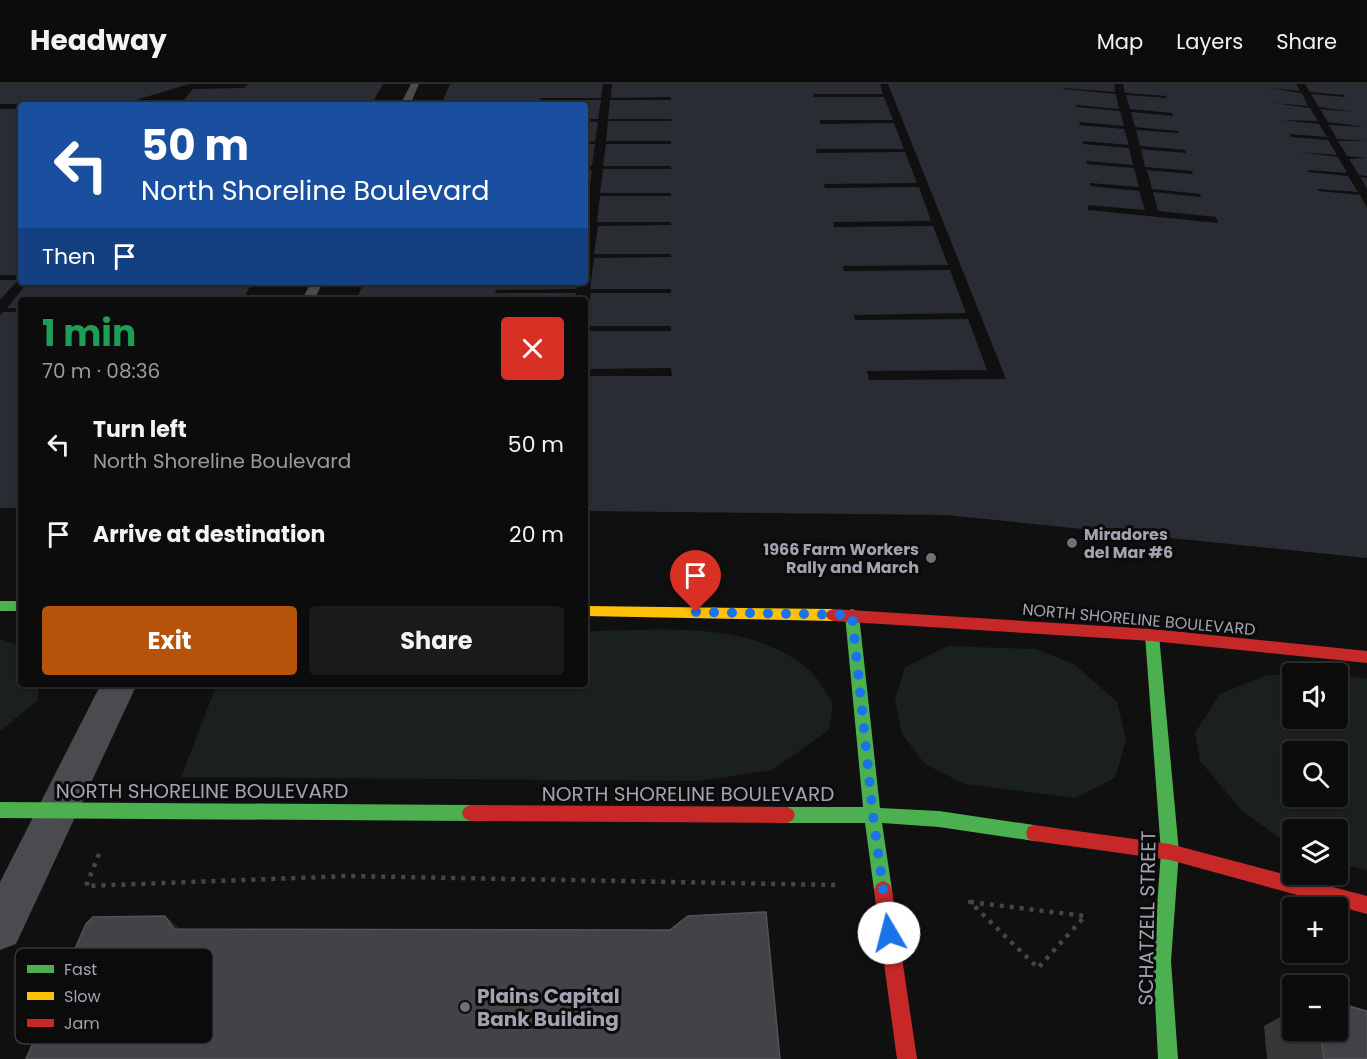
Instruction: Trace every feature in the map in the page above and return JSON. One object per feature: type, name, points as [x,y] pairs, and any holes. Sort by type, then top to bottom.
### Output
[{"type":"main road","points":[[0,606],[18,606]]},
{"type":"main road","name":"NORTH SHORELINE BOULEVARD","points":[[588,611],[852,615],[1152,635],[1367,657]]},
{"type":"main road","points":[[852,615],[873,815],[907,1059]]},
{"type":"main road","name":"SCHATZELL STREET","points":[[1152,635],[1170,852],[1162,961],[1168,1059]]},
{"type":"main road","name":"NORTH SHORELINE BOULEVARD","points":[[0,810],[873,815],[939,819],[1170,852],[1367,905]]},
{"type":"street","points":[[0,928],[118,687]]},
{"type":"lane","points":[[406,102],[415,84]]},
{"type":"path","points":[[99,854],[86,886],[348,876],[836,885]]},
{"type":"path","points":[[970,902],[1039,910],[1085,916],[1038,968],[970,902]]},
{"type":"shaded area","points":[[0,84],[383,84],[373,102],[18,102],[18,285],[271,285],[265,297],[18,297],[18,508],[0,508]]},
{"type":"shaded area","points":[[450,84],[1367,84],[1367,558],[946,515],[588,511],[588,297],[357,297],[363,285],[588,285],[588,102],[442,102]]},
{"type":"shaded area","points":[[588,631],[701,631],[758,642],[784,653],[808,669],[833,703],[829,730],[772,770],[698,781],[181,777],[216,687],[588,687]]},
{"type":"shaded area","points":[[0,639],[18,647],[18,687],[38,687],[38,700],[0,731]]},
{"type":"shaded area","points":[[948,646],[1035,649],[1074,664],[1117,702],[1126,740],[1115,778],[1075,798],[964,784],[925,764],[902,734],[895,699],[905,667]]},
{"type":"shaded area","points":[[1267,675],[1282,675],[1282,729],[1348,729],[1348,676],[1367,679],[1367,870],[1348,865],[1348,819],[1282,819],[1282,839],[1243,812],[1200,761],[1195,733],[1220,694]]},
{"type":"pier","points":[[189,84],[248,84],[244,88],[193,89],[182,102],[130,102]]},
{"type":"pier","points":[[603,84],[612,84],[611,98],[671,97],[671,100],[610,100],[608,119],[671,119],[671,121],[608,121],[606,141],[671,141],[671,144],[606,144],[603,166],[671,166],[671,169],[603,169],[600,193],[671,193],[671,196],[600,196],[597,222],[671,222],[671,225],[598,226],[594,254],[671,254],[671,257],[594,258],[590,289],[671,289],[671,293],[591,293],[588,313],[588,297],[576,297],[576,293],[495,293],[496,290],[577,289],[578,285],[588,285],[588,192],[592,170],[588,169],[588,166],[592,166],[595,144],[588,144],[588,141],[595,141],[598,122],[588,121],[588,119],[598,119],[601,100],[540,100],[541,98],[601,98]]},
{"type":"pier","points":[[880,84],[888,84],[1006,379],[869,380],[867,371],[987,370],[968,319],[855,320],[854,315],[966,313],[950,270],[844,271],[843,266],[948,265],[933,226],[834,227],[833,222],[931,221],[919,187],[825,188],[824,184],[917,183],[905,152],[817,153],[816,149],[904,149],[894,123],[820,124],[820,120],[893,120],[884,97],[814,97],[813,94],[883,94]]},
{"type":"pier","points":[[1114,84],[1123,84],[1125,93],[1166,96],[1167,98],[1126,95],[1130,109],[1172,113],[1173,116],[1131,112],[1135,127],[1178,131],[1179,133],[1136,130],[1140,146],[1185,150],[1186,153],[1141,149],[1145,167],[1192,171],[1193,174],[1147,170],[1152,189],[1200,194],[1201,197],[1153,192],[1158,211],[1216,217],[1218,223],[1088,210],[1088,205],[1145,210],[1139,191],[1090,186],[1090,183],[1139,187],[1134,168],[1087,164],[1086,161],[1133,165],[1129,148],[1083,144],[1083,141],[1129,145],[1124,129],[1080,125],[1079,122],[1124,126],[1120,111],[1077,107],[1076,105],[1119,109],[1116,94],[1063,88],[1115,92]]},
{"type":"pier","points":[[1296,84],[1305,84],[1310,92],[1344,95],[1345,97],[1311,94],[1319,107],[1355,112],[1320,109],[1328,122],[1365,127],[1329,125],[1337,139],[1367,141],[1338,141],[1347,156],[1367,158],[1349,159],[1359,175],[1367,176],[1367,178],[1360,177],[1367,189],[1367,208],[1360,195],[1317,189],[1358,192],[1348,176],[1309,172],[1308,170],[1347,173],[1338,157],[1298,152],[1337,155],[1328,140],[1291,137],[1289,134],[1327,137],[1319,124],[1282,120],[1318,121],[1310,108],[1273,103],[1308,106],[1302,93],[1266,88],[1300,91]]},
{"type":"pier","points":[[0,104],[18,104],[18,109],[0,109]]},
{"type":"pier","points":[[0,275],[17,275],[18,280],[0,280]]},
{"type":"pier","points":[[18,280],[18,285],[26,285],[7,308],[18,308],[18,312],[3,312],[0,315],[0,300]]},
{"type":"pier","points":[[251,285],[271,285],[265,297],[244,297]]},
{"type":"pier","points":[[588,326],[671,326],[671,331],[588,331]]},
{"type":"pier","points":[[671,368],[672,376],[588,376],[588,369]]},
{"type":"building","name":"Plains Capital Bank Building","points":[[766,912],[780,1059],[26,1059],[33,1044],[213,1044],[213,948],[75,948],[86,924],[93,917],[165,916],[174,929],[670,930],[688,916]]},
{"type":"building","points":[[1348,1006],[1367,1011],[1367,1059],[1324,1059],[1322,1041],[1348,1041]]},
{"type":"traffic: fast","points":[[0,606],[18,606]]},
{"type":"traffic: fast","points":[[852,615],[872,815],[883,890]]},
{"type":"traffic: fast","points":[[1152,635],[1170,852],[1162,961],[1168,1059]]},
{"type":"traffic: fast","points":[[0,810],[470,813]]},
{"type":"traffic: fast","points":[[787,815],[872,815],[939,819],[1034,833]]},
{"type":"traffic: slow","points":[[588,611],[833,615]]},
{"type":"traffic: jam","points":[[833,615],[1152,635],[1367,657]]},
{"type":"traffic: jam","points":[[470,813],[787,815]]},
{"type":"traffic: jam","points":[[1034,833],[1170,852],[1367,905]]},
{"type":"traffic: jam","points":[[883,890],[907,1059]]},
{"type":"place","name":"Miradores del Mar #6","points":[[1072,543]]},
{"type":"place","name":"1966 Farm Workers Rally and March","points":[[931,558]]},
{"type":"place","name":"Plains Capital Bank Building","points":[[465,1007]]},
{"type":"route","points":[[696,612],[852,615],[873,815],[889,933]]}]
